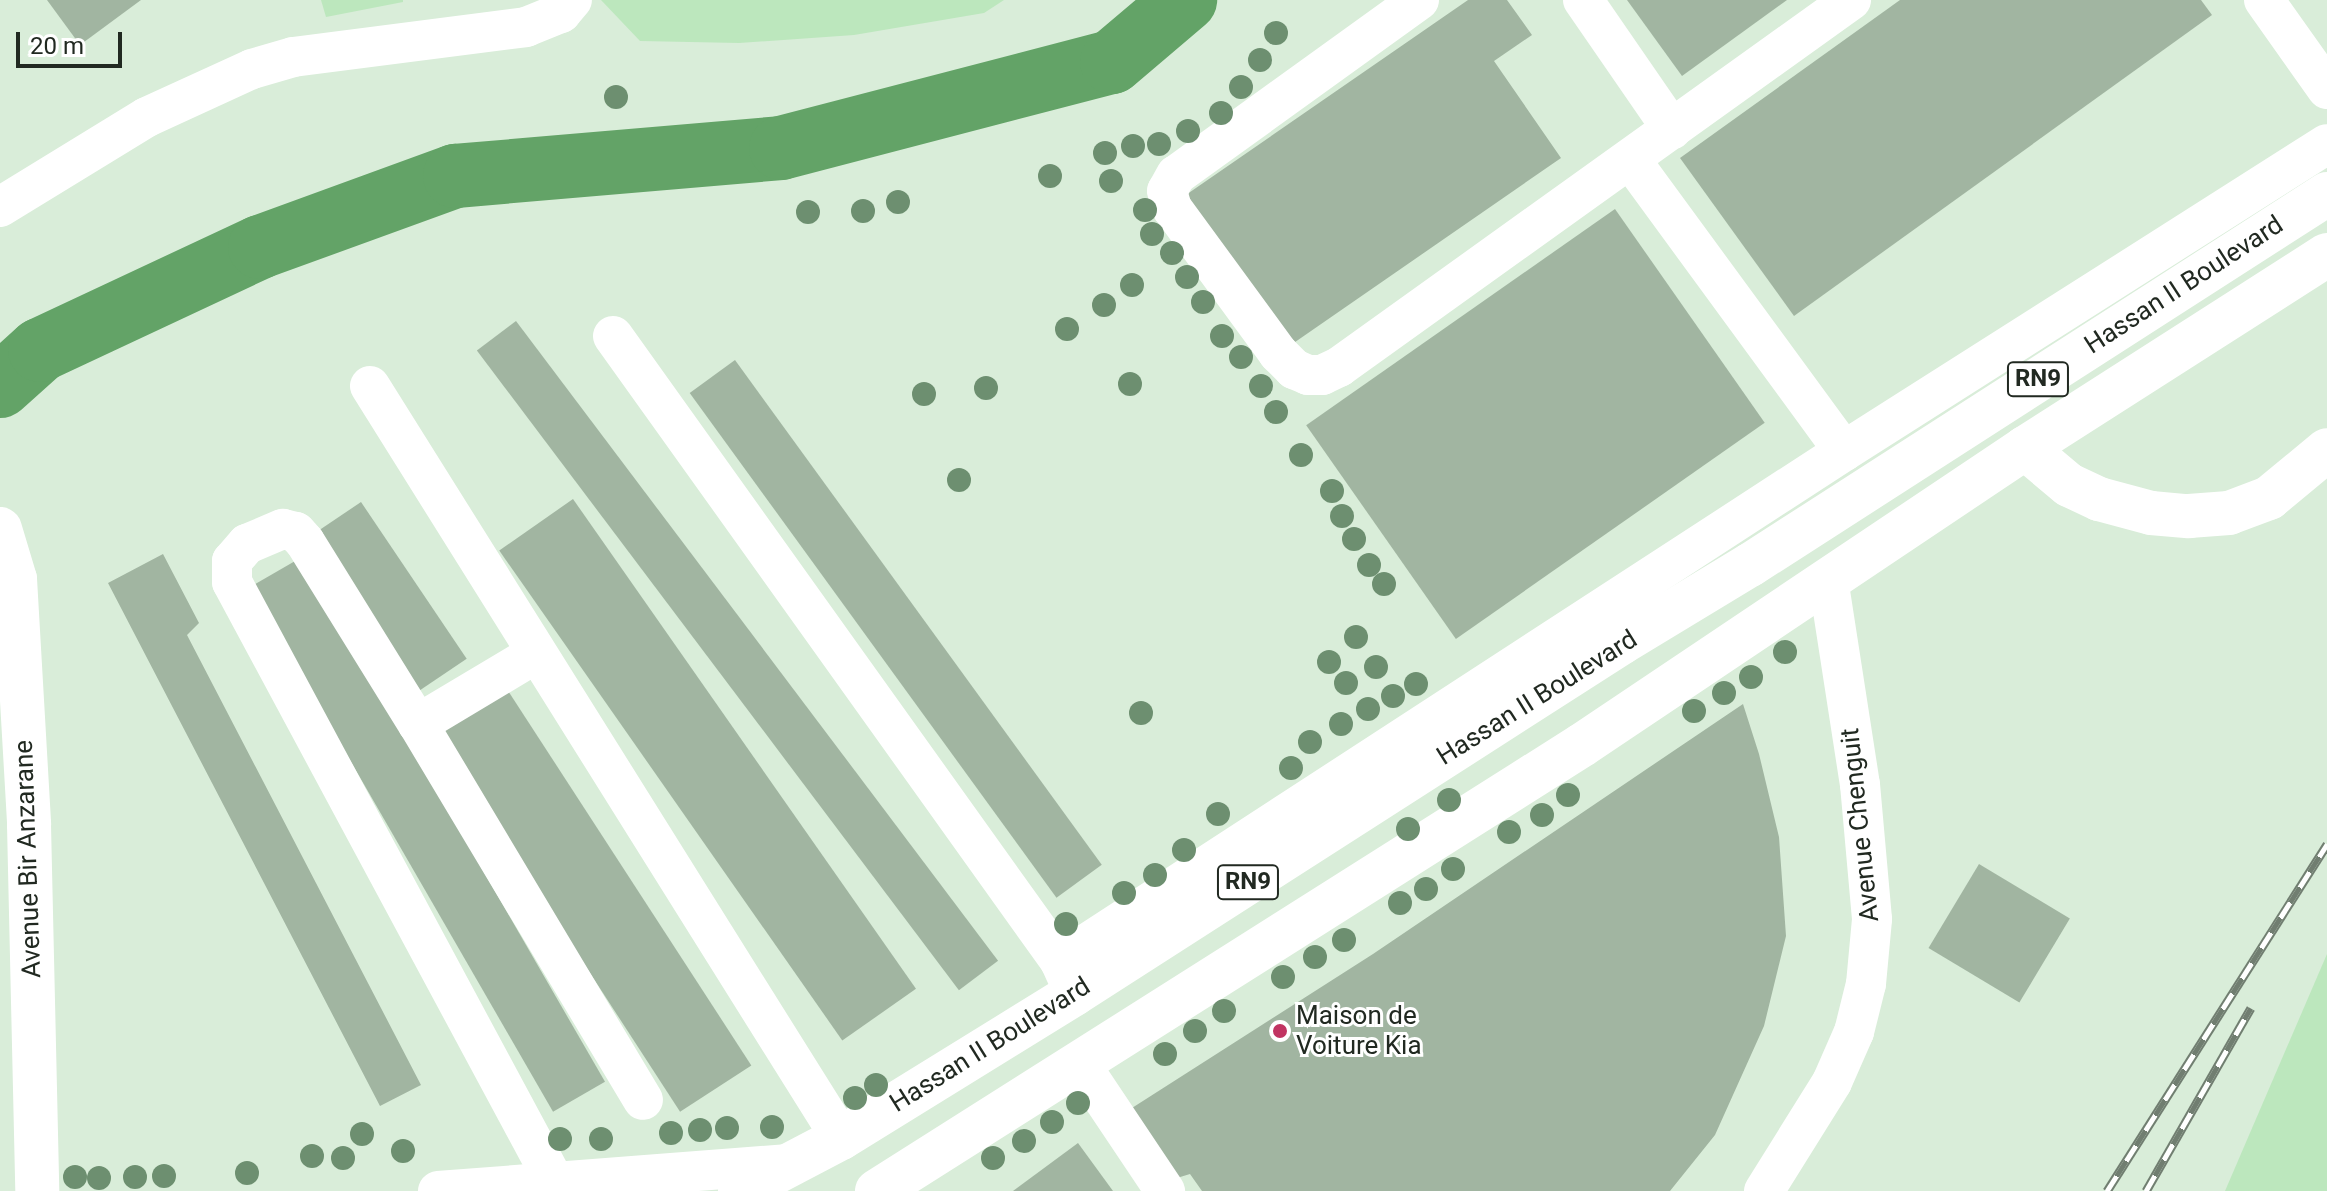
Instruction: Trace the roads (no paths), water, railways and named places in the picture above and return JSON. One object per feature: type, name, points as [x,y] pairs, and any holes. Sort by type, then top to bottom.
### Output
[{"type":"main road","name":"Hassan II Boulevard","points":[[740,1191],[841,1138],[1067,978],[2327,194]]},
{"type":"main road","name":"Hassan II Boulevard","points":[[877,1191],[1582,745],[2025,448],[2327,255]]},
{"type":"main road","points":[[2025,448],[2069,485],[2099,499],[2151,513],[2189,516],[2229,513],[2269,498],[2327,450]]},
{"type":"main road","name":"Avenue Bir Anzarane","points":[[0,529],[15,579],[29,825],[37,1191]]},
{"type":"street","points":[[0,207],[147,117],[252,69],[293,57],[526,27],[561,13],[572,0]]},
{"type":"street","points":[[1419,0],[1176,175],[1167,191],[1167,200],[1181,221],[1278,353],[1294,369],[1308,375],[1322,375],[1339,367],[1851,0]]},
{"type":"street","points":[[1583,0],[1672,129]]},
{"type":"street","points":[[2264,0],[2327,89]]},
{"type":"street","points":[[613,336],[1067,978],[1844,451],[2327,144]]},
{"type":"street","points":[[1630,159],[1844,451]]},
{"type":"street","points":[[370,386],[535,654],[841,1138]]},
{"type":"street","points":[[555,1183],[232,582],[232,561],[255,538],[275,530],[296,532],[418,724],[643,1100]]},
{"type":"street","name":"Avenue Chenguit","points":[[1764,1191],[1832,1082],[1854,1032],[1866,984],[1872,919],[1860,785],[1828,579]]},
{"type":"street","points":[[418,724],[535,654]]},
{"type":"street","points":[[1080,1064],[1165,1191]]},
{"type":"street","points":[[438,1191],[792,1163]]},
{"type":"waterway","points":[[0,386],[40,350],[260,247],[455,176],[781,148],[1112,62],[1185,0]]},
{"type":"railway","points":[[2107,1191],[2327,844]]},
{"type":"railway","points":[[2146,1191],[2251,1008]]},
{"type":"place","name":"Maison de Voiture Kia","points":[[1280,1031]]}]
